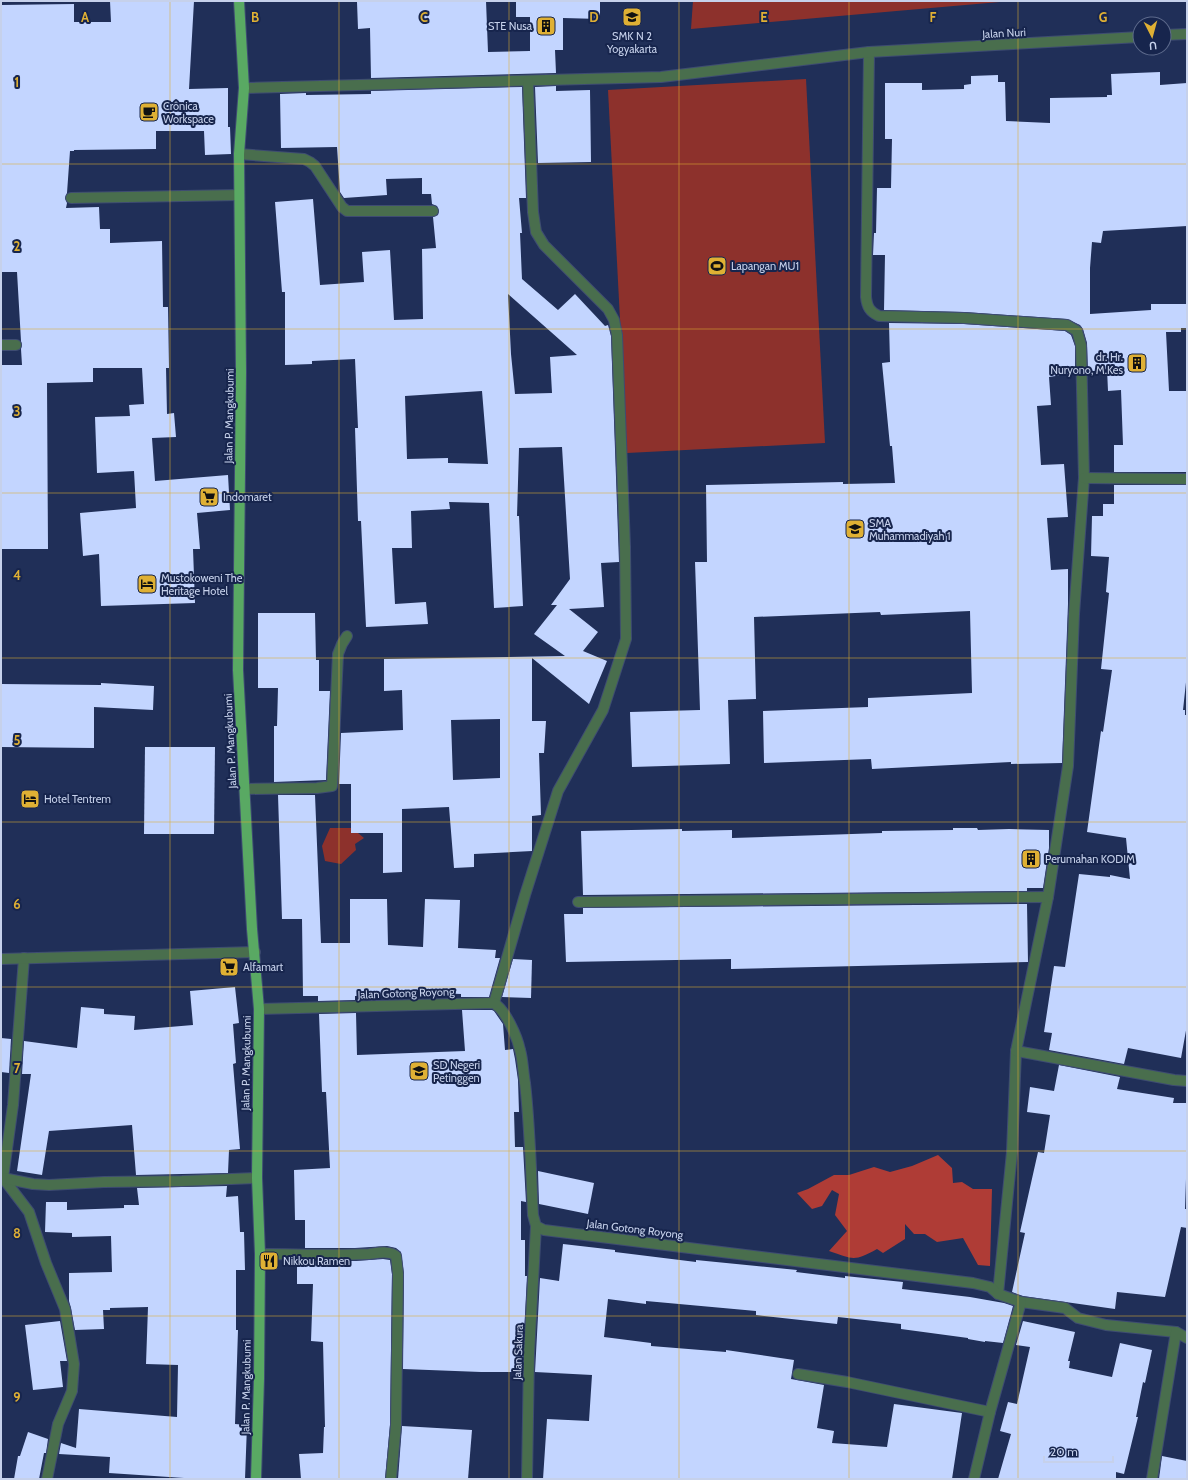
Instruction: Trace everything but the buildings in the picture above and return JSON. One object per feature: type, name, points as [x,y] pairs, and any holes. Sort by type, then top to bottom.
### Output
[{"type":"main road","name":"Jalan P. Mangkubumi","points":[[239,1],[244,88],[239,194],[241,372],[238,670],[254,952],[259,1009],[257,1178],[260,1254],[259,1379],[256,1479]]},
{"type":"street","points":[[1172,35],[1187,34]]},
{"type":"street","name":"Jalan Nuri","points":[[244,88],[661,77],[869,52],[1132,37]]},
{"type":"street","points":[[869,52],[867,306],[873,313],[879,316],[964,318],[1067,325],[1077,331],[1082,345],[1084,478],[1074,614],[1068,766],[1048,897],[1016,1051],[1012,1152],[998,1294]]},
{"type":"street","points":[[528,81],[533,212],[536,232],[544,244],[608,309],[614,320],[616,335],[625,547],[626,639],[603,710],[558,791],[525,895],[494,1003],[504,1012],[516,1036],[520,1050],[528,1112],[532,1215],[536,1226]]},
{"type":"street","points":[[240,154],[304,159],[310,162],[315,166],[342,207],[347,211],[434,211]]},
{"type":"street","points":[[71,198],[239,194]]},
{"type":"street","points":[[1,346],[16,345]]},
{"type":"street","points":[[1084,478],[1187,479]]},
{"type":"street","points":[[245,789],[317,788],[332,786],[338,654],[347,636]]},
{"type":"street","points":[[578,902],[1048,897]]},
{"type":"street","points":[[1,959],[254,952]]},
{"type":"street","points":[[24,958],[13,1105],[3,1178],[29,1212],[46,1263],[65,1309],[74,1364],[72,1391],[58,1424],[47,1479]]},
{"type":"street","name":"Jalan Gotong Royong","points":[[259,1009],[494,1003]]},
{"type":"street","points":[[1016,1051],[1174,1080],[1187,1081]]},
{"type":"street","points":[[3,1178],[33,1184],[49,1185],[257,1178]]},
{"type":"street","name":"Jalan Gotong Royong","points":[[536,1226],[544,1230],[973,1283],[990,1287],[998,1294],[1021,1302],[1065,1308],[1078,1318],[1106,1325],[1176,1332],[1187,1338]]},
{"type":"street","name":"Jalan Sakura","points":[[527,1479],[529,1355],[536,1226]]},
{"type":"street","points":[[260,1254],[394,1253],[396,1256],[398,1274],[396,1417],[392,1479]]},
{"type":"street","points":[[974,1479],[990,1412],[1021,1302]]},
{"type":"street","points":[[1152,1479],[1176,1332]]},
{"type":"street","points":[[798,1374],[847,1382],[990,1412]]},
{"type":"shaded area","points":[[693,1],[1011,1],[691,29]]},
{"type":"shaded area","name":"Lapangan MU1","points":[[806,79],[825,443],[627,453],[608,90]]},
{"type":"shaded area","points":[[330,828],[352,828],[364,838],[355,844],[356,850],[341,864],[325,861],[322,846]]},
{"type":"shaded area","points":[[938,1155],[952,1168],[953,1183],[962,1182],[973,1189],[992,1189],[990,1266],[978,1265],[963,1238],[937,1242],[925,1234],[914,1234],[905,1224],[905,1239],[883,1253],[877,1249],[863,1256],[853,1258],[829,1251],[847,1231],[835,1215],[839,1194],[832,1190],[822,1206],[812,1209],[797,1193],[808,1189],[834,1175],[849,1175],[874,1167],[890,1172],[912,1166]]},
{"type":"place","name":"SMK N 2 Yogyakarta","points":[[632,17]]},
{"type":"place","name":"STE Nusa","points":[[546,26]]},
{"type":"place","name":"Crônica Workspace","points":[[149,112]]},
{"type":"place","name":"Lapangan MU1","points":[[717,266]]},
{"type":"place","name":"dr. Hr. Nuryono, M.Kes","points":[[1137,363]]},
{"type":"place","name":"Indomaret","points":[[209,497]]},
{"type":"place","name":"SMA Muhammadiyah 1","points":[[855,529]]},
{"type":"place","name":"Mustokoweni The Heritage Hotel","points":[[147,584]]},
{"type":"place","name":"Hotel Tentrem","points":[[30,799]]},
{"type":"place","name":"Perumahan KODIM","points":[[1031,859]]},
{"type":"place","name":"Alfamart","points":[[229,967]]},
{"type":"place","name":"SD Negeri Petinggen","points":[[419,1071]]},
{"type":"place","name":"Nikkou Ramen","points":[[269,1261]]}]
